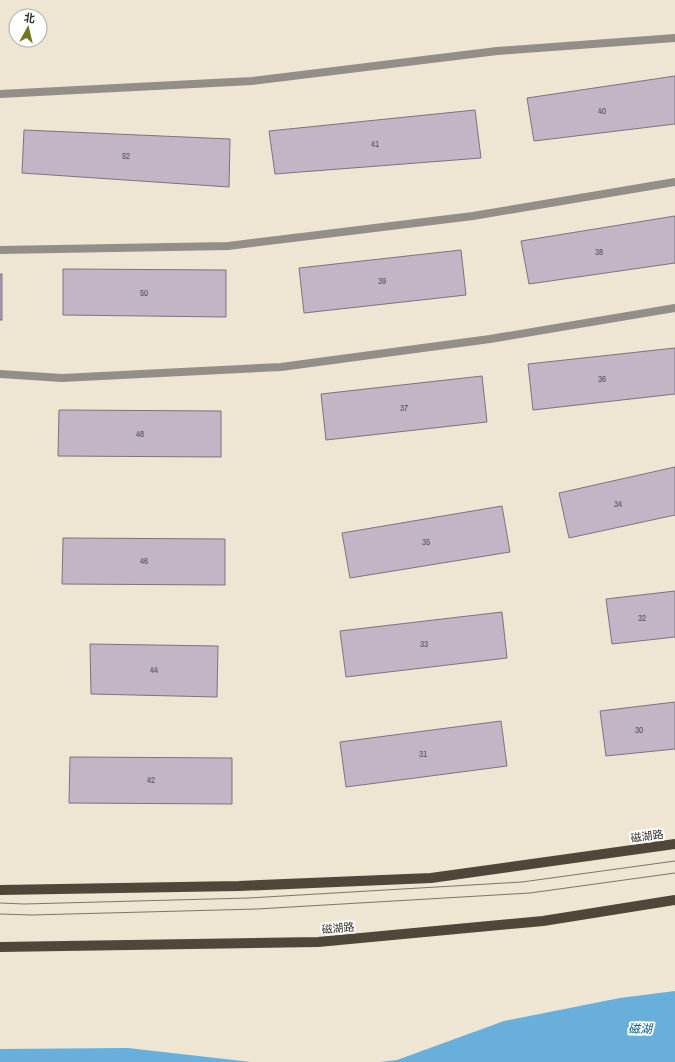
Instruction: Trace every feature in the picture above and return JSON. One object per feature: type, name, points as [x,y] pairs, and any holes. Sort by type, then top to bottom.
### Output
[{"type":"main road","name":"磁湖路","points":[[0,890],[239,886],[431,878],[675,844]]},
{"type":"main road","name":"磁湖路","points":[[0,947],[318,942],[543,921],[675,900]]},
{"type":"street","points":[[0,94],[252,81],[497,51],[675,38]]},
{"type":"street","points":[[0,250],[228,246],[473,216],[675,182]]},
{"type":"street","points":[[0,374],[62,378],[281,367],[490,339],[675,308]]},
{"type":"water","name":"磁湖","points":[[675,991],[675,1062],[380,1062],[397,1060],[504,1021],[620,998]]},
{"type":"water","points":[[128,1048],[251,1062],[0,1062],[0,1049]]},
{"type":"building","points":[[675,76],[675,124],[534,141],[527,98]]},
{"type":"building","points":[[475,110],[481,158],[275,174],[269,131]]},
{"type":"building","points":[[24,130],[230,139],[229,187],[22,173]]},
{"type":"building","points":[[675,216],[675,263],[529,284],[521,241]]},
{"type":"building","points":[[461,250],[466,295],[304,313],[299,268]]},
{"type":"building","points":[[63,269],[226,270],[226,317],[63,315]]},
{"type":"building","points":[[0,274],[2,274],[2,320],[0,320]]},
{"type":"building","points":[[675,348],[675,394],[533,410],[528,364]]},
{"type":"building","points":[[482,376],[487,422],[326,440],[321,394]]},
{"type":"building","points":[[59,410],[221,411],[221,457],[58,456]]},
{"type":"building","points":[[675,467],[675,515],[569,538],[559,493]]},
{"type":"building","points":[[502,506],[510,552],[350,578],[342,533]]},
{"type":"building","points":[[63,538],[225,539],[225,585],[62,584]]},
{"type":"building","points":[[675,591],[675,637],[612,644],[606,599]]},
{"type":"building","points":[[502,612],[507,658],[346,677],[340,631]]},
{"type":"building","points":[[90,644],[218,646],[217,697],[91,694]]},
{"type":"building","points":[[675,702],[675,749],[606,756],[600,711]]},
{"type":"building","points":[[501,721],[507,766],[346,787],[340,742]]},
{"type":"building","points":[[70,757],[232,758],[232,804],[69,803]]},
{"type":"tram line","points":[[0,903],[24,904],[249,898],[522,882],[675,861]]},
{"type":"tram line","points":[[0,914],[32,915],[257,909],[530,893],[675,873]]}]
